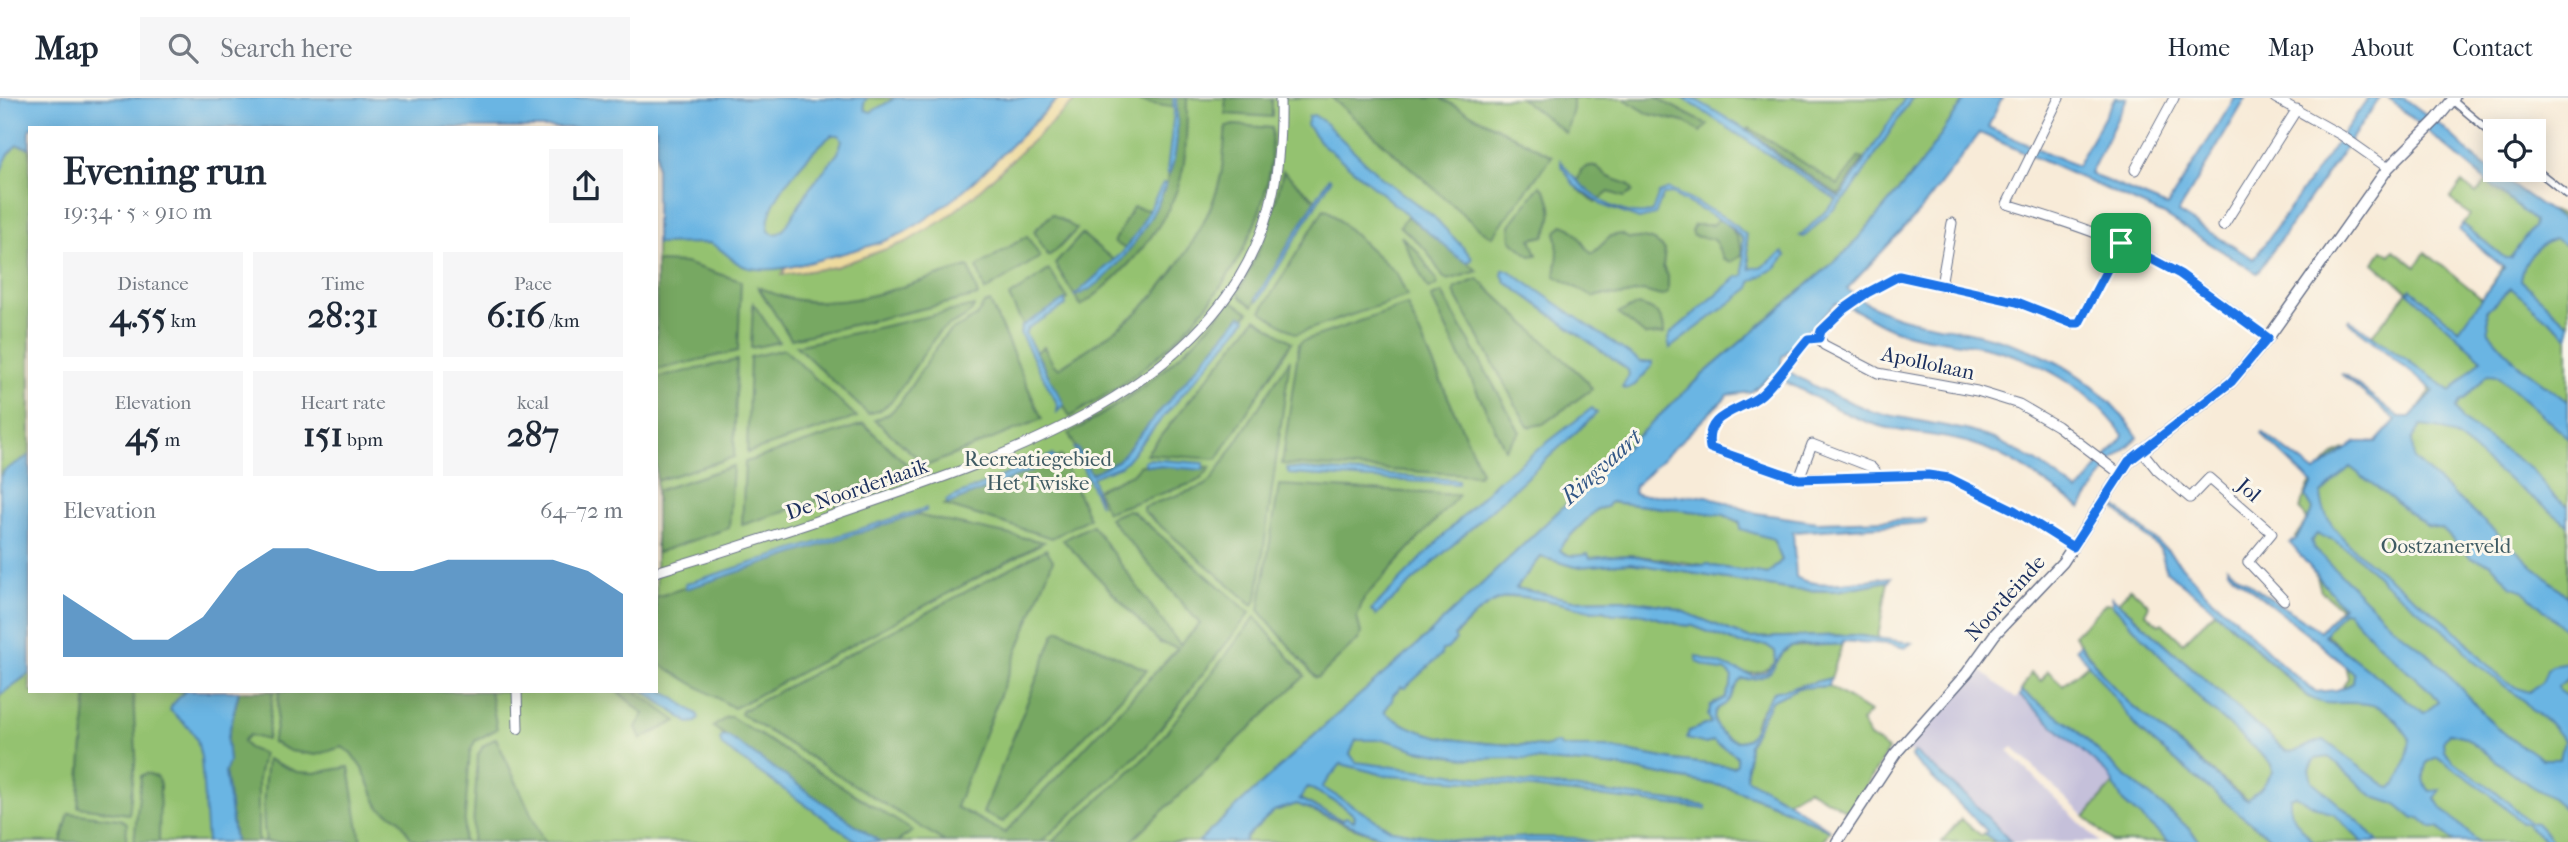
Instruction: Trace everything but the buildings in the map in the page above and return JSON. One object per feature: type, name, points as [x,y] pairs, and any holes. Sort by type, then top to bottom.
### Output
[{"type":"street","name":"De Noorderlaaik","points":[[658,571],[967,470],[1057,430],[1130,386],[1159,365],[1200,327],[1227,295],[1250,259],[1264,223],[1278,173],[1280,98]]},
{"type":"street","points":[[2059,98],[2007,204],[2121,243],[2180,274],[2268,338]]},
{"type":"street","points":[[2135,170],[2174,98]]},
{"type":"street","points":[[2275,98],[2341,135],[2388,168]]},
{"type":"street","points":[[2453,99],[2483,126]]},
{"type":"street","name":"Noordeinde","points":[[1837,842],[1895,754],[1967,673],[1995,635],[2052,575],[2073,547],[2115,470],[2231,382],[2268,338],[2388,168],[2425,132],[2453,99]]},
{"type":"street","points":[[2223,226],[2297,109]]},
{"type":"street","points":[[2546,178],[2568,195]]},
{"type":"street","points":[[1941,285],[1952,223]]},
{"type":"street","points":[[2073,547],[2014,510],[1949,478],[1928,475],[1799,479],[1710,448],[1708,440],[1722,414],[1755,400],[1808,339],[1819,338],[1821,331],[1844,309],[1899,276],[2017,302],[2071,323],[2079,323],[2121,243]]},
{"type":"street","name":"Apollolaan","points":[[1819,338],[1824,345],[1878,373],[1977,391],[2019,404],[2057,426],[2115,470]]},
{"type":"street","points":[[1799,479],[1812,444],[1871,467],[1881,478]]},
{"type":"street","name":"Jol","points":[[2141,450],[2157,470],[2190,498],[2209,478],[2272,533],[2248,562],[2284,600]]},
{"type":"street","points":[[517,693],[518,729]]},
{"type":"shaded area","points":[[1978,668],[2016,699],[2021,691],[2020,696],[2109,775],[2114,783],[2085,817],[2013,747],[2008,751],[2099,842],[2011,842],[1943,775],[1915,752],[1906,752]]},
{"type":"green space","name":"Recreatiegebied Het Twiske","points":[[0,98],[1966,98],[1918,168],[1849,249],[1700,377],[1426,637],[1198,842],[0,842]]},
{"type":"green space","points":[[1141,98],[1187,98],[1183,169],[1168,209],[1144,246],[1114,279],[1081,306],[1055,264],[1082,234],[1116,262],[1127,250],[1114,242],[1133,207],[1154,211],[1169,174],[1176,134],[1177,108],[1140,102]]},
{"type":"green space","points":[[1225,98],[1272,98],[1272,117],[1226,114]]},
{"type":"green space","points":[[1332,98],[1440,98],[1552,156],[1492,237],[1476,226]]},
{"type":"green space","points":[[1520,98],[1573,98],[1573,109],[1566,133]]},
{"type":"green space","points":[[1623,98],[1657,98],[1708,125],[1700,132],[1687,123],[1649,114]]},
{"type":"green space","points":[[1235,125],[1272,128],[1270,171],[1262,203],[1237,261],[1220,288],[1178,337],[1122,384],[1070,417],[1036,352],[1044,347],[1053,364],[1059,368],[1107,336],[1148,302],[1175,269],[1199,232],[1221,175],[1226,127]]},
{"type":"green space","points":[[1750,128],[1838,185],[1859,157],[1863,159],[1839,195],[1789,162],[1748,130]]},
{"type":"green space","points":[[1596,166],[1607,176],[1627,184],[1633,192],[1624,197],[1609,192],[1595,203],[1576,187],[1581,170]]},
{"type":"green space","points":[[1283,171],[1317,201],[1253,306],[1238,292],[1265,233]]},
{"type":"green space","name":"Oostzanerveld","points":[[2488,182],[2533,219],[2550,211],[2568,219],[2568,842],[2201,842],[2072,726],[2021,691],[2031,673],[2041,681],[2048,671],[2063,685],[2089,663],[2140,731],[2252,824],[2247,800],[2128,702],[2108,681],[2074,635],[2106,603],[2112,604],[2208,707],[2286,751],[2118,602],[2131,588],[2149,605],[2145,613],[2159,625],[2162,623],[2183,643],[2215,611],[2309,698],[2349,698],[2343,685],[2348,678],[2341,648],[2321,630],[2341,608],[2321,591],[2317,577],[2295,537],[2306,521],[2300,511],[2305,494],[2330,458],[2345,449],[2368,450],[2388,432],[2394,422],[2406,420],[2413,415],[2430,392],[2429,384],[2445,387],[2372,335],[2408,292],[2374,263],[2382,250],[2390,255],[2394,250],[2416,267],[2425,252],[2482,298],[2502,269],[2502,256],[2463,224],[2470,215],[2450,199],[2462,183],[2476,194]],"holes":[[[2410,290],[2457,329],[2470,348],[2409,292]]]},
{"type":"green space","points":[[1540,185],[1548,196],[1551,217],[1544,236],[1531,239],[1537,255],[1530,256],[1511,240],[1510,225]]},
{"type":"green space","points":[[1324,209],[1397,274],[1407,296],[1296,334],[1261,311]]},
{"type":"green space","points":[[1052,214],[1077,229],[1048,256],[1034,231]]},
{"type":"green space","points":[[1407,216],[1478,271],[1448,280],[1443,277],[1426,250],[1400,226]]},
{"type":"green space","points":[[1719,218],[1735,234],[1742,249],[1743,255],[1731,262],[1724,260],[1712,239],[1693,236],[1691,232],[1694,225],[1712,225]]},
{"type":"green space","points":[[1562,225],[1576,233],[1592,254],[1611,236],[1621,234],[1630,239],[1644,238],[1657,243],[1665,250],[1663,267],[1668,276],[1668,293],[1661,296],[1643,291],[1622,296],[1593,297],[1555,276],[1558,254],[1556,232]]},
{"type":"green space","points":[[1027,236],[1040,257],[985,291],[977,267]]},
{"type":"green space","points":[[1401,236],[1418,252],[1437,281],[1436,286],[1428,289]]},
{"type":"green space","points":[[658,262],[685,263],[741,281],[738,351],[658,370]]},
{"type":"green space","points":[[969,267],[978,296],[791,339],[758,287],[789,298],[812,302],[835,301],[880,293]]},
{"type":"green space","points":[[1049,270],[1068,299],[1024,327],[1009,297]]},
{"type":"green space","points":[[1478,279],[1586,380],[1592,389],[1543,424],[1528,427],[1454,292],[1455,288]]},
{"type":"green space","points":[[1442,293],[1520,432],[1505,449],[1431,297]]},
{"type":"green space","points":[[1231,300],[1249,312],[1121,464],[1089,476],[1069,434],[1157,376],[1194,342]]},
{"type":"green space","points":[[990,302],[1042,419],[926,466],[875,420],[890,413],[899,404],[942,339],[976,317],[984,304]]},
{"type":"green space","points":[[753,303],[779,342],[751,348]]},
{"type":"green space","points":[[1407,305],[1481,471],[1478,475],[1282,464],[1299,344]]},
{"type":"green space","points":[[1638,305],[1657,314],[1663,323],[1664,334],[1645,335],[1618,313]]},
{"type":"green space","points":[[974,306],[964,318],[938,333],[891,402],[868,414],[796,346]]},
{"type":"green space","points":[[1256,318],[1292,342],[1217,459],[1146,454]]},
{"type":"green space","points":[[784,349],[857,417],[747,453],[750,357]]},
{"type":"green space","points":[[1290,359],[1257,598],[1253,605],[1143,511],[1143,507],[1204,486],[1211,481]]},
{"type":"green space","points":[[737,360],[734,457],[658,480],[658,378]]},
{"type":"green space","points":[[864,424],[913,470],[742,525],[745,462]]},
{"type":"green space","points":[[1061,456],[1089,518],[1052,538],[944,505]]},
{"type":"green space","points":[[1140,465],[1211,467],[1201,479],[1193,483],[1107,512],[1096,490],[1132,474]]},
{"type":"green space","points":[[733,466],[729,528],[658,552],[658,490]]},
{"type":"green space","points":[[1279,485],[1459,495],[1364,598],[1357,617],[1361,633],[1359,639],[1316,678],[1259,610]]},
{"type":"green space","points":[[1610,502],[1724,515],[1773,539],[1782,560],[1768,574],[1632,555],[1590,558],[1588,554],[1577,556],[1563,553],[1560,550],[1563,543],[1597,509],[1606,507]]},
{"type":"green space","points":[[1128,510],[1250,613],[1145,748],[1041,842],[945,842],[741,714],[742,711],[1046,549],[1053,560],[956,807],[1005,833],[1178,648],[1160,643],[1063,540],[1092,525],[1180,645],[1200,624],[1109,518]]},
{"type":"green space","points":[[911,514],[1044,542],[734,708],[658,663],[658,596]]},
{"type":"green space","points":[[1541,557],[1576,567],[1630,563],[1793,590],[1837,591],[1888,581],[1878,638],[1854,635],[1749,638],[1669,606],[1621,599],[1573,600],[1515,589]]},
{"type":"green space","points":[[1515,596],[1593,611],[1603,610],[1613,614],[1640,613],[1693,626],[1740,644],[1766,645],[1775,651],[1776,662],[1757,673],[1738,672],[1696,657],[1725,670],[1732,677],[1725,698],[1711,705],[1711,723],[1689,731],[1732,752],[1737,756],[1737,764],[1734,767],[1674,760],[1605,747],[1562,747],[1558,744],[1544,747],[1440,737],[1401,723],[1384,712],[1392,700],[1392,695],[1401,687],[1405,688],[1475,615],[1495,600]]},
{"type":"green space","points":[[1255,617],[1305,676],[1130,842],[1052,842],[1151,752]]},
{"type":"green space","points":[[1060,630],[1147,670],[1003,822],[983,813],[1055,633]]},
{"type":"green space","points":[[1842,644],[1831,678],[1774,692],[1758,716],[1749,738],[1735,740],[1719,730],[1714,719],[1716,711],[1726,704],[1742,679],[1752,679],[1765,673],[1790,647]]},
{"type":"green space","points":[[1829,686],[1870,712],[1861,722],[1870,737],[1888,750],[1850,813],[1808,789],[1787,801],[1746,779],[1749,744],[1771,701],[1798,688]]},
{"type":"green space","points":[[87,693],[133,693],[136,755],[129,814],[78,807]]},
{"type":"green space","points":[[239,693],[273,693],[267,740],[249,735],[243,741],[248,748],[263,754],[258,779],[258,842],[235,842],[225,772],[229,762],[227,740]]},
{"type":"green space","points":[[279,693],[490,693],[497,729],[475,741],[470,752],[463,842],[418,842],[410,837],[399,819],[379,807],[363,770],[351,753],[342,747],[316,755],[290,751],[272,742]]},
{"type":"green space","points":[[619,693],[638,693],[677,721],[641,739],[636,727],[644,714]]},
{"type":"green space","points":[[727,717],[913,831],[897,842],[880,842],[713,727]]},
{"type":"green space","points":[[496,738],[544,842],[472,842],[478,755],[483,746]]},
{"type":"green space","points":[[1356,740],[1386,740],[1619,767],[1727,787],[1830,830],[1822,842],[1456,841],[1392,830],[1321,787]]},
{"type":"green space","points":[[267,759],[297,772],[314,773],[349,767],[361,842],[266,842],[263,811]]},
{"type":"green space","points":[[147,773],[157,777],[160,784],[159,842],[134,842],[141,776]]},
{"type":"green space","points":[[2114,783],[2123,802],[2169,842],[2112,842],[2085,817]]},
{"type":"green space","points":[[1308,787],[1343,806],[1355,816],[1354,821],[1342,820],[1298,798]]},
{"type":"green space","points":[[1297,804],[1393,842],[1244,842],[1274,811]]},
{"type":"green space","points":[[69,813],[120,819],[127,823],[126,842],[61,842]]},
{"type":"green space","points":[[1961,819],[1982,836],[1984,833],[1996,842],[1941,842]]},
{"type":"sand","points":[[1059,98],[1078,98],[945,219],[906,242],[835,267],[782,275],[785,268],[822,259],[949,202],[982,174]]},
{"type":"water","points":[[0,98],[867,98],[864,103],[865,110],[871,112],[895,98],[1059,98],[967,187],[905,232],[858,249],[779,269],[743,266],[709,243],[658,244],[658,126],[28,126],[28,148],[17,145],[6,158],[0,175]],"holes":[[[832,135],[839,135],[842,140],[838,153],[809,189],[785,228],[774,234],[769,231],[773,206],[801,165]]]},
{"type":"water","points":[[1173,98],[1176,98],[1177,137],[1175,157],[1169,174],[1167,172],[1174,112]]},
{"type":"water","points":[[1683,98],[1693,98],[1753,134],[1780,158],[1840,198],[1905,98],[1912,98],[1849,195],[1804,237],[1800,236],[1837,200]]},
{"type":"water","points":[[1966,98],[2002,98],[1988,127],[2077,166],[2115,98],[2127,98],[2090,174],[2167,206],[2235,98],[2246,98],[2178,213],[2254,259],[2368,98],[2380,98],[2257,273],[2164,215],[1980,133],[1920,211],[1847,289],[1884,312],[1926,324],[1983,335],[2035,352],[2081,377],[2101,394],[2138,437],[2113,460],[2081,508],[2031,473],[1990,450],[1964,441],[1889,428],[1863,420],[1771,375],[1751,392],[1728,395],[1635,486],[1634,493],[1707,496],[1756,513],[1817,522],[1926,519],[1926,523],[1793,532],[1796,577],[1829,584],[1892,577],[1888,581],[1837,591],[1793,590],[1630,563],[1576,567],[1541,557],[1516,588],[1573,600],[1621,599],[1669,606],[1749,638],[1854,635],[1912,643],[1905,648],[1890,644],[1843,641],[1842,644],[1791,647],[1785,650],[1775,666],[1764,676],[1742,679],[1726,704],[1716,711],[1714,719],[1719,730],[1729,738],[1741,741],[1750,737],[1774,692],[1831,678],[1829,686],[1798,688],[1771,701],[1749,744],[1746,778],[1830,830],[1727,787],[1619,767],[1510,758],[1469,759],[1417,750],[1386,740],[1356,740],[1350,754],[1356,762],[1662,800],[1706,806],[1706,809],[1482,782],[1388,776],[1341,764],[1322,787],[1392,830],[1456,841],[1531,837],[1574,838],[1592,842],[1393,842],[1297,804],[1274,811],[1244,842],[1198,842],[1426,637],[1700,377],[1849,249],[1918,168]],"holes":[[[1836,303],[1895,330],[2001,351],[2041,367],[2060,377],[2095,403],[2123,435],[2078,492],[2036,461],[1994,439],[1966,430],[1873,412],[1791,373],[1781,363],[1782,357]],[[1610,502],[1724,515],[1740,522],[1740,529],[1773,539],[1782,560],[1768,574],[1629,555],[1590,558],[1588,554],[1577,556],[1563,553],[1560,550],[1563,543],[1597,509],[1606,507]],[[1515,596],[1546,600],[1613,614],[1640,613],[1693,626],[1740,644],[1766,645],[1775,651],[1776,662],[1766,672],[1754,676],[1696,656],[1697,662],[1720,671],[1725,670],[1732,677],[1725,698],[1711,705],[1708,715],[1711,723],[1689,731],[1687,739],[1706,744],[1713,741],[1737,756],[1737,764],[1734,767],[1674,760],[1605,747],[1562,747],[1558,743],[1544,747],[1440,737],[1401,723],[1384,712],[1393,695],[1401,687],[1405,688],[1441,655],[1442,650],[1456,640],[1454,636],[1468,622],[1489,605]],[[1308,787],[1343,806],[1355,816],[1354,821],[1346,817],[1342,820],[1299,799]]]},
{"type":"water","points":[[2388,98],[2404,98],[2443,127],[2481,163],[2483,178]]},
{"type":"water","points":[[1314,115],[1382,178],[1434,217],[1472,260],[1467,262],[1460,259],[1320,142],[1307,125],[1309,116]]},
{"type":"water","points":[[1561,161],[1588,191],[1613,207],[1639,213],[1652,212],[1659,193],[1669,189],[1726,218],[1746,235],[1750,269],[1763,266],[1783,252],[1786,256],[1775,268],[1751,282],[1750,288],[1670,348],[1668,339],[1671,333],[1737,277],[1744,276],[1743,239],[1729,225],[1672,194],[1663,195],[1655,215],[1639,219],[1602,205],[1574,185]]},
{"type":"water","points":[[1329,178],[1331,180],[1258,301],[1256,298]]},
{"type":"water","points":[[2488,182],[2508,182],[2568,224],[2568,247],[2555,239],[2542,245],[2528,260],[2521,280],[2568,324],[2568,337],[2511,288],[2487,310],[2489,332],[2517,364],[2568,402],[2568,438],[2498,376],[2487,375],[2461,400],[2456,409],[2462,420],[2532,470],[2554,496],[2568,507],[2568,525],[2448,432],[2421,426],[2412,440],[2414,459],[2568,597],[2568,632],[2522,590],[2511,586],[2490,563],[2471,558],[2442,529],[2427,526],[2350,467],[2321,494],[2328,519],[2345,540],[2457,632],[2490,668],[2509,683],[2530,692],[2543,680],[2547,669],[2552,665],[2568,662],[2568,679],[2558,686],[2559,691],[2568,697],[2568,812],[2465,737],[2449,733],[2443,741],[2444,751],[2454,762],[2497,792],[2529,822],[2536,823],[2554,842],[2546,842],[2489,793],[2437,757],[2427,762],[2424,781],[2430,791],[2441,790],[2435,798],[2439,805],[2478,842],[2454,842],[2438,828],[2432,828],[2420,818],[2413,819],[2395,804],[2374,797],[2329,757],[2315,759],[2309,769],[2312,781],[2364,826],[2378,842],[2362,842],[2335,815],[2296,796],[2290,798],[2291,811],[2314,842],[2276,842],[2140,731],[2076,648],[2080,644],[2128,702],[2243,798],[2247,800],[2260,789],[2273,772],[2272,764],[2208,707],[2112,604],[2112,597],[2286,751],[2296,751],[2324,740],[2392,788],[2407,759],[2410,739],[2389,713],[2382,709],[2365,704],[2325,703],[2309,697],[2209,605],[2166,571],[2161,550],[2114,508],[2112,503],[2168,551],[2207,594],[2315,692],[2337,690],[2353,683],[2354,674],[2228,571],[2227,567],[2320,631],[2343,607],[2290,543],[2296,539],[2313,509],[2305,496],[2313,484],[2261,434],[2262,432],[2315,472],[2356,442],[2376,442],[2396,420],[2341,374],[2399,417],[2410,417],[2434,391],[2348,321],[2349,319],[2451,391],[2482,359],[2408,292],[2411,289],[2459,330],[2504,268],[2459,230],[2463,224],[2505,258],[2510,258],[2533,227],[2534,221]],"holes":[[[2317,534],[2332,539],[2355,555],[2383,582],[2458,642],[2472,660],[2549,722],[2564,741],[2560,759],[2542,759],[2493,724],[2432,657],[2391,625],[2314,548],[2311,541]],[[2343,611],[2348,612],[2375,641],[2430,691],[2438,702],[2424,713],[2324,635]]]},
{"type":"water","points":[[1163,183],[1166,184],[1160,199],[1129,250],[1103,279],[1074,296],[1122,253],[1138,231]]},
{"type":"water","points":[[1503,270],[1508,270],[1641,362],[1652,362],[1652,366],[1635,385],[1626,389],[1622,387],[1629,375],[1628,370],[1506,282],[1502,275]]},
{"type":"water","points":[[1065,300],[1066,305],[1028,328],[1025,333],[1064,404],[1057,412],[1058,405],[1020,333],[1022,326]]},
{"type":"water","points":[[1241,315],[1246,318],[1245,321],[1127,460],[1121,466],[1092,477],[1100,505],[1074,448],[1077,448],[1091,474],[1118,461]]},
{"type":"water","points":[[1592,408],[1597,413],[1376,615],[1371,610],[1496,482]]},
{"type":"water","points":[[1052,455],[1057,460],[948,504],[946,500]]},
{"type":"water","points":[[28,456],[28,674],[0,695],[0,477],[5,470]]},
{"type":"water","points":[[1144,461],[1204,463],[1203,470],[1146,465]]},
{"type":"water","points":[[1287,468],[1458,480],[1458,484],[1289,474]]},
{"type":"water","points":[[926,508],[926,511],[686,589],[685,584]]},
{"type":"water","points":[[658,687],[697,714],[699,718],[696,722],[689,723],[647,693],[658,693]]},
{"type":"water","points":[[2021,691],[2072,726],[2201,842],[2169,842],[2123,802],[2109,775],[2020,696]]},
{"type":"water","points":[[183,693],[239,693],[227,740],[229,762],[225,772],[235,842],[207,842],[201,758],[197,740],[191,730],[170,710]]},
{"type":"water","points":[[723,736],[729,737],[880,842],[858,842],[722,746],[720,739]]},
{"type":"water","points":[[1915,752],[1971,800],[2011,842],[1996,842],[1985,834],[1987,831],[1911,757]]},
{"type":"route","points":[[2121,243],[2180,274],[2268,338],[2231,382],[2129,461],[2073,547],[2014,510],[1949,478],[1928,475],[1799,479],[1710,448],[1708,440],[1722,414],[1755,400],[1764,393],[1808,339],[1819,338],[1821,331],[1844,309],[1890,280],[1899,276],[2017,302],[2071,323],[2079,323],[2121,243]]},
{"type":"water label","name":"Ringvaart","points":[[1601,467]]}]
